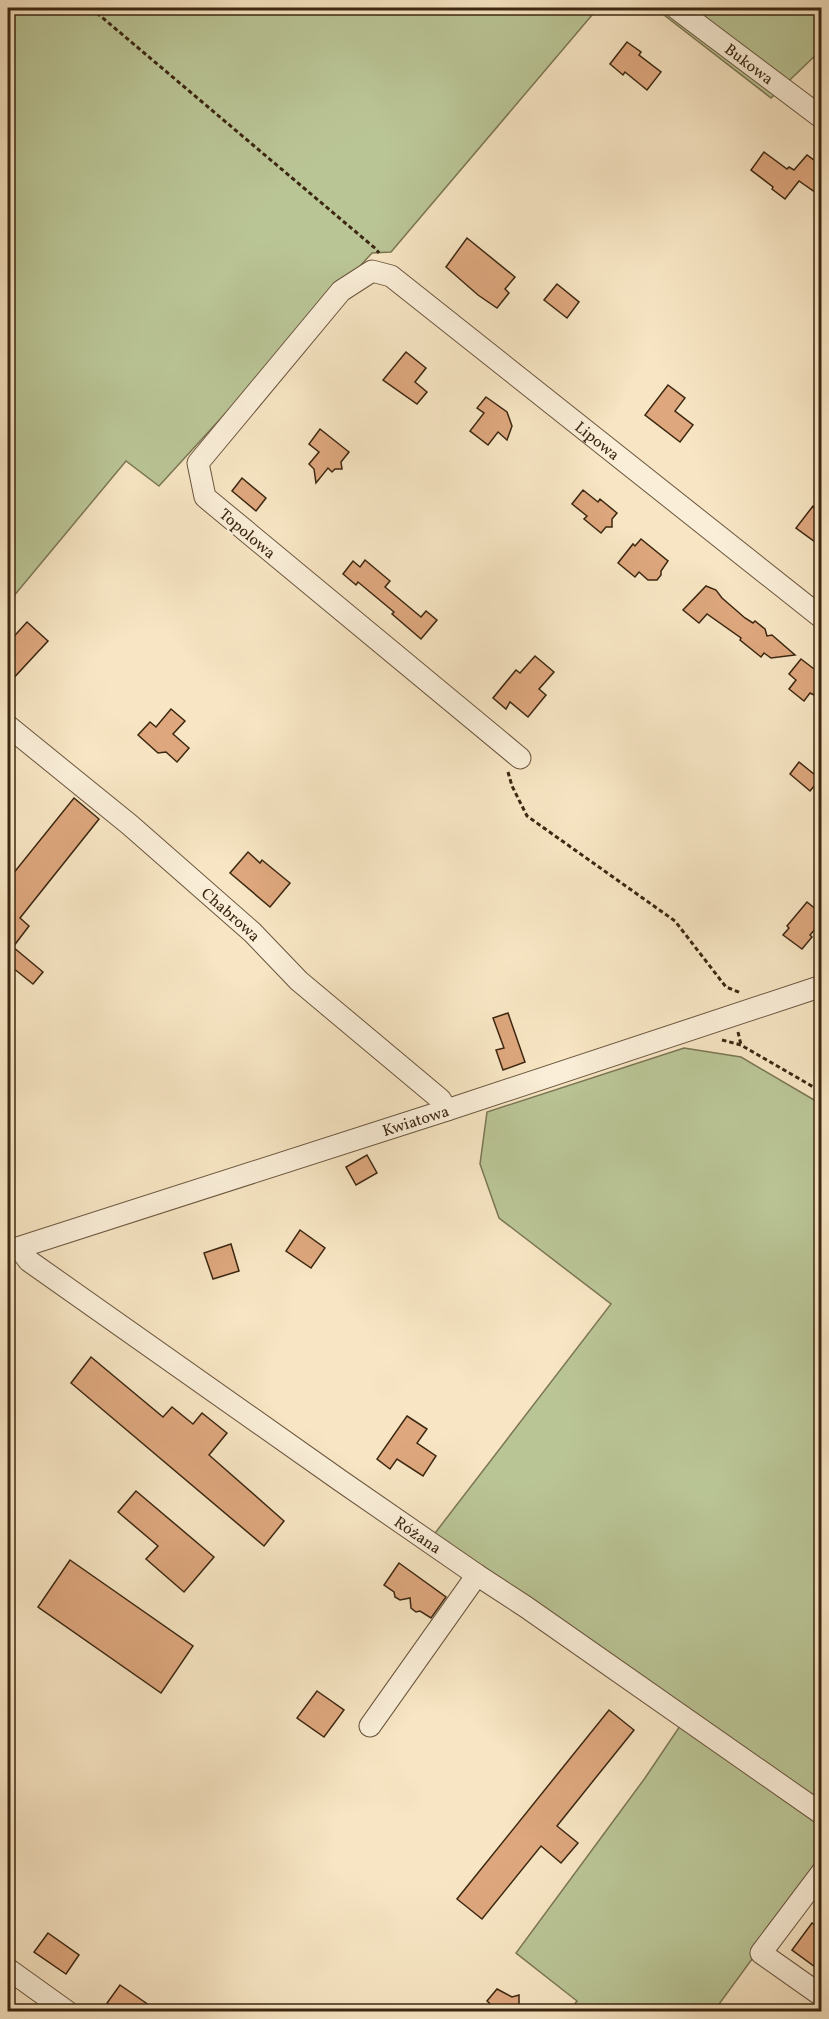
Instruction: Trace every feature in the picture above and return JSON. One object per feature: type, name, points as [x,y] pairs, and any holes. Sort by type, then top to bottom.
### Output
[{"type":"street","name":"Bukowa","points":[[676,8],[822,118]]},
{"type":"street","name":"Lipowa","points":[[382,273],[822,618]]},
{"type":"street","name":"Topolowa","points":[[382,273],[341,291],[198,463],[205,497],[520,758]]},
{"type":"street","name":"Chabrowa","points":[[8,726],[156,848],[252,932],[299,981],[440,1099],[447,1110]]},
{"type":"street","name":"Kwiatowa","points":[[13,1250],[822,987]]},
{"type":"street","name":"Różana","points":[[13,1250],[822,1814]]},
{"type":"street","points":[[370,1726],[477,1575]]},
{"type":"street","points":[[822,1872],[761,1953],[822,1996]]},
{"type":"street","points":[[8,1969],[68,2012]]},
{"type":"path","points":[[91,8],[376,249],[382,273]]},
{"type":"path","points":[[499,741],[512,786],[527,816],[675,921],[726,987],[767,1004]]},
{"type":"path","points":[[720,1039],[741,1045],[822,1092]]},
{"type":"green space","points":[[8,8],[598,8],[391,252],[372,253],[159,486],[126,461],[8,603]]},
{"type":"green space","points":[[655,8],[821,8],[821,50],[771,98]]},
{"type":"green space","points":[[684,1048],[741,1057],[821,1104],[821,1806],[432,1537],[611,1304],[499,1218],[480,1164],[487,1112]]},
{"type":"green space","points":[[680,1726],[821,1825],[821,1865],[714,2011],[569,2011],[577,2001],[516,1953],[645,1778]]},
{"type":"building","points":[[627,42],[641,52],[639,55],[661,72],[647,90],[625,72],[623,75],[610,64]]},
{"type":"building","points":[[764,152],[787,169],[789,167],[794,170],[807,155],[822,166],[822,197],[799,181],[785,199],[772,189],[773,187],[751,170]]},
{"type":"building","points":[[467,238],[515,277],[505,289],[509,293],[497,308],[446,267]]},
{"type":"building","points":[[557,284],[579,302],[567,318],[544,300]]},
{"type":"building","points":[[406,352],[426,368],[415,382],[427,392],[417,404],[383,380]]},
{"type":"building","points":[[668,385],[685,398],[675,411],[693,425],[680,442],[645,415]]},
{"type":"building","points":[[486,397],[507,412],[512,426],[507,440],[498,432],[488,445],[470,431],[484,413],[477,408]]},
{"type":"building","points":[[320,429],[349,452],[341,462],[342,469],[335,469],[332,472],[328,468],[316,483],[314,469],[309,464],[319,452],[309,444]]},
{"type":"building","points":[[242,478],[266,498],[256,511],[232,491]]},
{"type":"building","points":[[583,490],[598,502],[600,499],[617,513],[612,519],[612,527],[606,527],[601,533],[584,519],[587,516],[572,504]]},
{"type":"building","points":[[813,506],[822,513],[822,547],[796,528]]},
{"type":"building","points":[[641,539],[668,561],[657,580],[648,580],[639,572],[635,577],[618,563],[633,544],[635,546]]},
{"type":"building","points":[[365,560],[390,581],[385,587],[421,617],[426,611],[437,620],[421,639],[392,614],[394,612],[358,582],[356,585],[343,574],[353,561],[360,567]]},
{"type":"building","points":[[706,586],[716,590],[745,618],[753,623],[755,621],[765,629],[767,636],[772,635],[795,655],[771,658],[764,653],[761,657],[740,640],[741,638],[707,614],[699,623],[683,610]]},
{"type":"building","points":[[27,622],[48,641],[8,684],[8,643]]},
{"type":"building","points":[[535,656],[554,672],[539,689],[546,695],[528,717],[510,702],[506,709],[493,698],[516,670],[520,673]]},
{"type":"building","points":[[801,659],[822,675],[822,699],[810,693],[804,701],[789,689],[796,680],[789,674]]},
{"type":"building","points":[[171,709],[185,721],[173,734],[189,748],[177,762],[166,752],[158,753],[138,735],[150,722],[156,727]]},
{"type":"building","points":[[799,762],[820,779],[810,791],[790,774]]},
{"type":"building","points":[[74,798],[99,819],[20,918],[29,926],[13,947],[43,972],[33,984],[8,964],[8,880]]},
{"type":"building","points":[[248,852],[260,863],[262,860],[290,883],[270,907],[230,873]]},
{"type":"building","points":[[807,902],[818,911],[815,915],[822,921],[802,949],[783,935],[789,928],[787,926]]},
{"type":"building","points":[[508,1013],[525,1062],[503,1070],[496,1050],[504,1048],[493,1018]]},
{"type":"building","points":[[367,1155],[377,1173],[356,1185],[346,1167]]},
{"type":"building","points":[[300,1230],[325,1248],[311,1268],[286,1251]]},
{"type":"building","points":[[231,1244],[239,1271],[213,1279],[204,1253]]},
{"type":"building","points":[[91,1357],[163,1417],[172,1407],[193,1424],[202,1413],[227,1433],[209,1455],[284,1521],[264,1546],[71,1383]]},
{"type":"building","points":[[407,1416],[427,1429],[417,1443],[436,1456],[423,1476],[397,1459],[390,1469],[377,1459]]},
{"type":"building","points":[[136,1491],[214,1557],[184,1592],[146,1559],[158,1546],[118,1512]]},
{"type":"building","points":[[70,1560],[193,1646],[161,1693],[38,1607]]},
{"type":"building","points":[[399,1563],[446,1597],[431,1618],[411,1608],[410,1598],[400,1600],[384,1585]]},
{"type":"building","points":[[317,1691],[344,1710],[324,1737],[297,1718]]},
{"type":"building","points":[[609,1710],[634,1730],[557,1826],[578,1843],[561,1863],[541,1846],[482,1919],[457,1899]]},
{"type":"building","points":[[812,1923],[822,1930],[822,1972],[792,1950]]},
{"type":"building","points":[[48,1933],[79,1955],[66,1974],[34,1952]]},
{"type":"building","points":[[120,1985],[159,2012],[119,2012],[107,2003]]},
{"type":"building","points":[[497,1989],[512,1997],[519,1995],[519,2012],[499,2012],[487,2001]]}]
